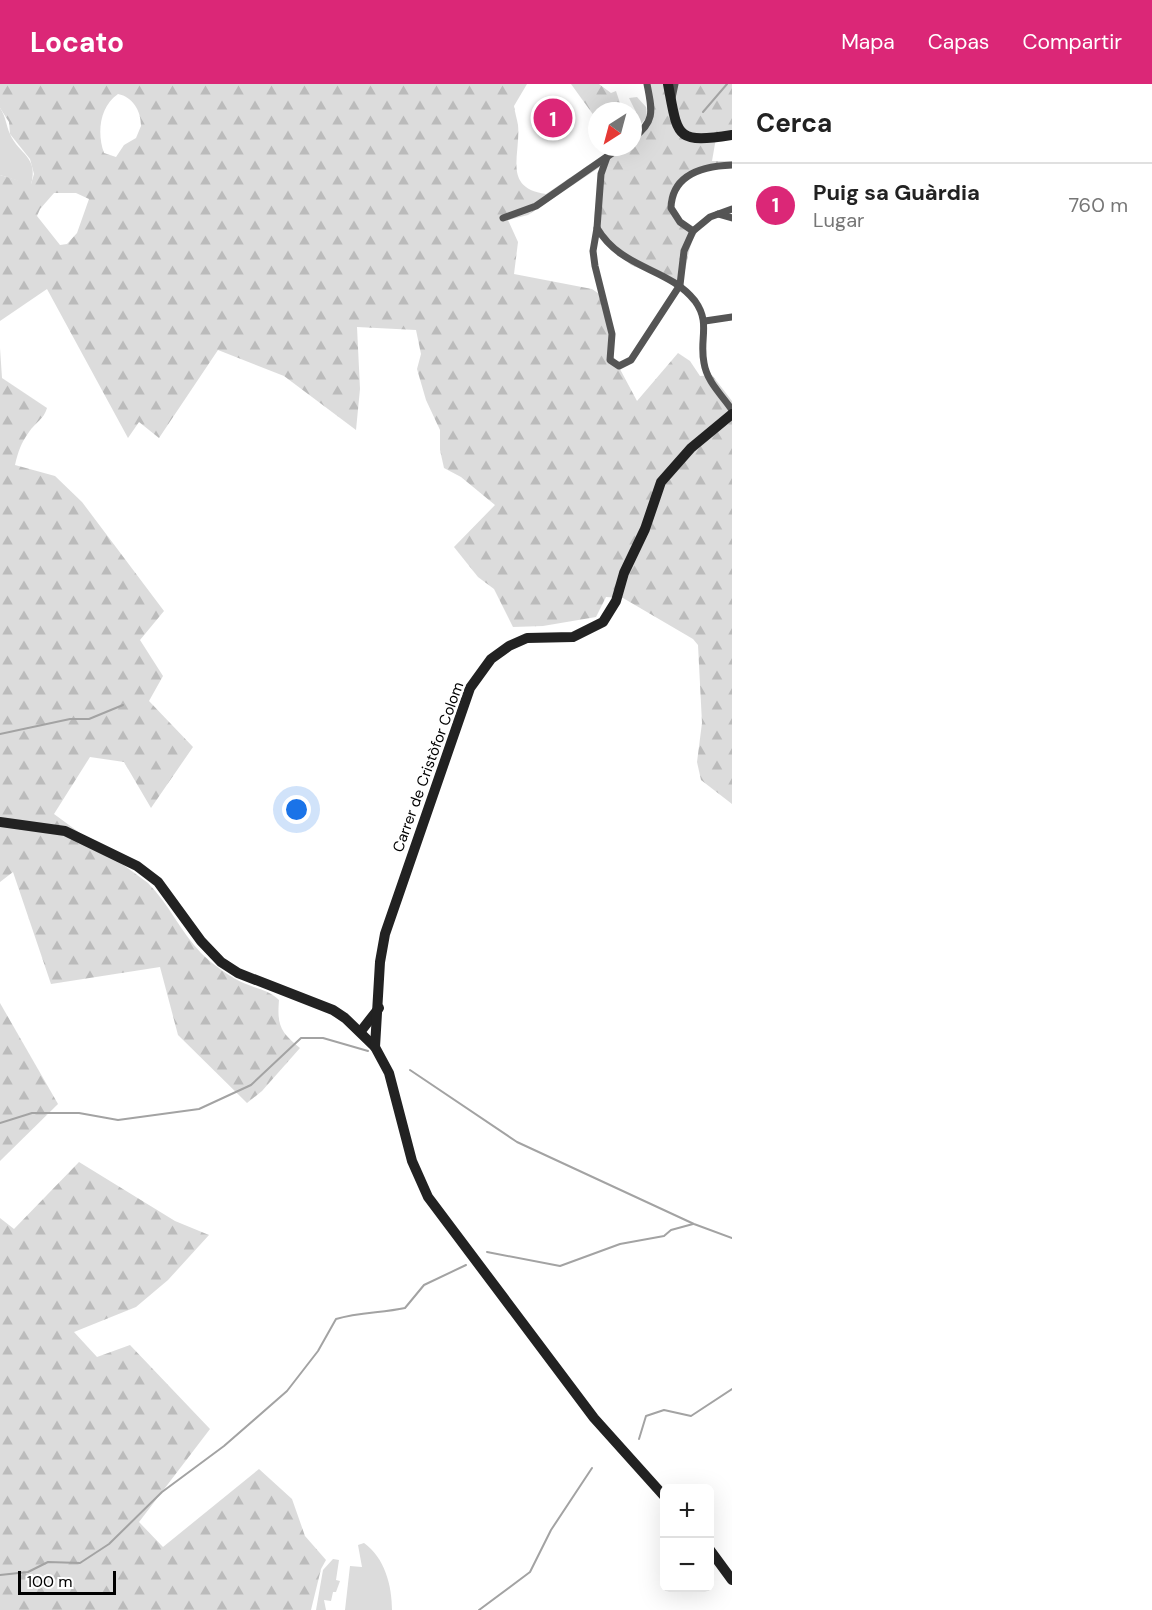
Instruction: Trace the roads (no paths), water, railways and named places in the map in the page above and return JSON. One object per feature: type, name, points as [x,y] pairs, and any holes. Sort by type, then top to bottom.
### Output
[{"type":"street","points":[[642,131],[648,126],[651,119],[647,84]]},
{"type":"street","points":[[668,84],[675,124],[684,135],[691,139],[732,135]]},
{"type":"street","points":[[671,103],[675,84]]},
{"type":"street","points":[[503,218],[536,206],[607,157]]},
{"type":"street","points":[[607,157],[601,174],[594,258],[599,288],[612,334],[610,360],[619,366],[631,360],[680,285],[684,251],[693,231],[699,223],[732,209]]},
{"type":"street","points":[[693,231],[673,214],[671,199],[676,185],[691,173],[708,167],[732,165]]},
{"type":"street","points":[[718,214],[732,218]]},
{"type":"street","points":[[597,228],[630,261],[680,285],[696,303],[705,321],[702,350],[706,372],[732,412]]},
{"type":"street","points":[[705,321],[732,317]]},
{"type":"street","name":"Carrer de Cristòfor Colom","points":[[375,1047],[375,1018],[379,1008],[380,962],[385,934],[470,688],[486,665],[508,646],[527,638],[573,637],[603,622],[616,600],[624,573],[645,529],[661,483],[691,448],[732,412]]},
{"type":"street","points":[[0,822],[65,831],[137,866],[158,882],[201,941],[221,962],[238,973],[333,1010],[363,1033],[375,1047],[389,1073],[419,1179],[438,1214],[594,1418],[660,1492]]},
{"type":"street","points":[[345,1018],[375,1018]]},
{"type":"street","points":[[363,1033],[375,1018]]},
{"type":"street","points":[[714,1556],[732,1580]]},
{"type":"waterway","points":[[703,112],[727,84]]},
{"type":"waterway","points":[[0,734],[70,719],[89,719],[123,705]]},
{"type":"waterway","points":[[0,1123],[32,1113],[79,1113],[118,1120],[199,1109],[251,1085],[301,1038],[323,1038],[368,1051]]},
{"type":"waterway","points":[[410,1070],[517,1142],[694,1224],[732,1238]]},
{"type":"waterway","points":[[487,1252],[560,1266],[620,1244],[664,1236],[671,1230],[693,1224]]},
{"type":"waterway","points":[[0,1575],[28,1572],[48,1562],[80,1563],[109,1544],[162,1492],[224,1446],[287,1391],[318,1351],[336,1319],[405,1308],[424,1285],[466,1265]]},
{"type":"waterway","points":[[639,1439],[646,1416],[664,1410],[691,1416],[732,1389]]},
{"type":"waterway","points":[[479,1610],[530,1572],[551,1530],[592,1468]]},
{"type":"place","name":"Puig sa Guàrdia","points":[[553,118]]}]
